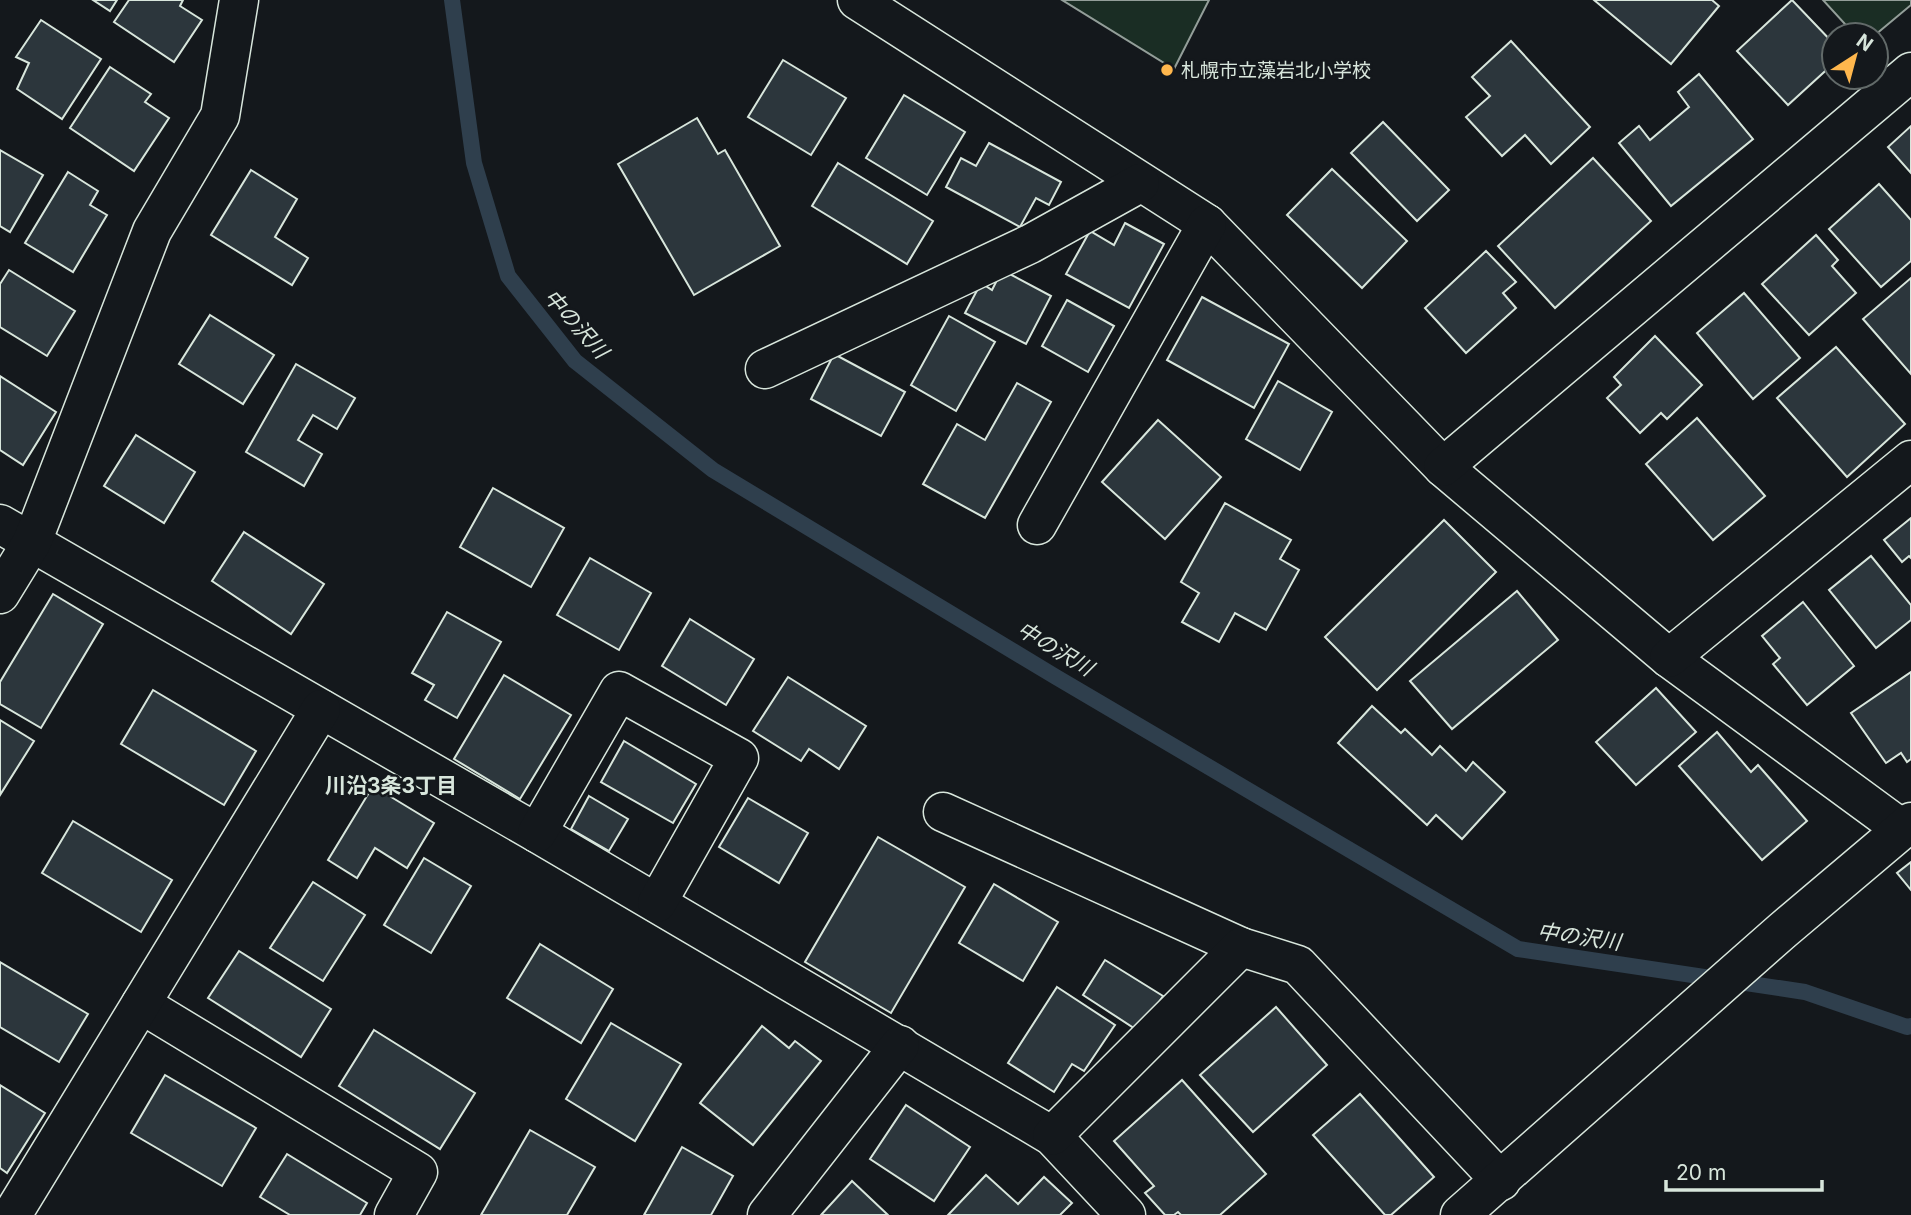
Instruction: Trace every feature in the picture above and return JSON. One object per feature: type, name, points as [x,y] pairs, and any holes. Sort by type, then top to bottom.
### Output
[{"type":"street","points":[[0,594],[16,533],[152,231],[220,116],[239,0]]},
{"type":"street","points":[[857,0],[1208,224],[1443,467],[1669,658],[1906,826],[1782,931],[1460,1215]]},
{"type":"street","points":[[1443,467],[1911,72]]},
{"type":"street","points":[[765,369],[1030,244],[1140,183]]},
{"type":"street","points":[[1037,525],[1208,224]]},
{"type":"street","points":[[1669,658],[1911,460]]},
{"type":"street","points":[[16,533],[657,902],[1052,1136],[1126,1215]]},
{"type":"street","points":[[537,833],[619,691],[739,758],[657,902]]},
{"type":"street","points":[[23,1211],[141,1004],[321,709]]},
{"type":"street","points":[[943,812],[1241,947],[1298,965],[1501,1181]]},
{"type":"street","points":[[1052,1136],[1241,947]]},
{"type":"street","points":[[141,1004],[418,1172],[394,1215]]},
{"type":"street","points":[[766,1215],[900,1045]]},
{"type":"green space","points":[[1062,0],[1209,0],[1174,69]]},
{"type":"green space","points":[[1823,0],[1911,0],[1911,5],[1890,22],[1842,21]]},
{"type":"building","points":[[93,0],[117,0],[110,11]]},
{"type":"building","points":[[129,0],[183,0],[180,6],[202,20],[174,62],[114,22]]},
{"type":"building","points":[[1594,0],[1712,0],[1719,6],[1671,64]]},
{"type":"building","points":[[1792,0],[1820,29],[1820,76],[1788,105],[1737,51]]},
{"type":"building","points":[[41,20],[101,59],[62,119],[17,89],[29,63],[16,57]]},
{"type":"building","points":[[1511,41],[1590,127],[1551,164],[1525,135],[1502,156],[1466,117],[1490,96],[1472,77]]},
{"type":"building","points":[[783,60],[846,98],[811,155],[748,117]]},
{"type":"building","points":[[110,67],[151,94],[145,102],[169,118],[134,171],[70,128]]},
{"type":"building","points":[[1699,74],[1753,139],[1671,206],[1619,143],[1639,126],[1650,140],[1689,107],[1678,92]]},
{"type":"building","points":[[904,95],[965,132],[927,195],[866,158]]},
{"type":"building","points":[[697,118],[718,154],[725,150],[780,246],[694,295],[618,164]]},
{"type":"building","points":[[1383,122],[1449,190],[1417,221],[1351,153]]},
{"type":"building","points":[[1911,126],[1911,173],[1888,147]]},
{"type":"building","points":[[989,143],[1061,182],[1049,205],[1036,198],[1020,227],[946,187],[961,158],[976,166]]},
{"type":"building","points":[[0,150],[43,175],[10,232],[0,226]]},
{"type":"building","points":[[1593,158],[1651,221],[1555,308],[1498,246]]},
{"type":"building","points":[[838,163],[933,221],[907,264],[812,206]]},
{"type":"building","points":[[1332,169],[1407,241],[1362,288],[1287,215]]},
{"type":"building","points":[[251,170],[297,199],[275,237],[308,258],[292,285],[211,235]]},
{"type":"building","points":[[68,172],[98,191],[90,205],[107,215],[73,272],[25,243]]},
{"type":"building","points":[[1879,184],[1911,220],[1911,261],[1881,287],[1829,229]]},
{"type":"building","points":[[1125,223],[1164,244],[1129,308],[1066,274],[1090,231],[1114,245]]},
{"type":"building","points":[[1816,235],[1838,260],[1832,266],[1856,293],[1809,335],[1762,284]]},
{"type":"building","points":[[1486,251],[1516,282],[1503,293],[1516,308],[1466,353],[1425,308]]},
{"type":"building","points":[[9,270],[75,311],[47,356],[0,327],[0,284]]},
{"type":"building","points":[[1002,270],[1051,296],[1026,344],[965,313],[981,283],[992,290]]},
{"type":"building","points":[[1911,278],[1911,374],[1863,319]]},
{"type":"building","points":[[1744,293],[1800,358],[1753,399],[1697,333]]},
{"type":"building","points":[[1202,297],[1289,344],[1254,408],[1167,360]]},
{"type":"building","points":[[1067,300],[1114,326],[1088,372],[1042,346]]},
{"type":"building","points":[[210,315],[274,355],[243,404],[179,364]]},
{"type":"building","points":[[949,316],[995,342],[956,411],[911,385]]},
{"type":"building","points":[[1655,336],[1702,385],[1667,419],[1661,413],[1640,433],[1607,398],[1621,385],[1614,377]]},
{"type":"building","points":[[1836,347],[1905,424],[1847,477],[1777,398]]},
{"type":"building","points":[[834,354],[905,392],[881,436],[811,399]]},
{"type":"building","points":[[296,364],[355,398],[337,429],[313,415],[298,440],[322,454],[304,486],[246,452]]},
{"type":"building","points":[[0,376],[56,412],[23,465],[0,450]]},
{"type":"building","points":[[1278,381],[1332,412],[1300,470],[1246,439]]},
{"type":"building","points":[[1017,383],[1051,402],[985,518],[923,484],[957,424],[985,440]]},
{"type":"building","points":[[1697,418],[1765,496],[1713,540],[1646,464]]},
{"type":"building","points":[[1158,420],[1221,477],[1165,539],[1102,482]]},
{"type":"building","points":[[136,435],[195,472],[164,523],[104,486]]},
{"type":"building","points":[[493,488],[564,528],[531,587],[460,547]]},
{"type":"building","points":[[1225,503],[1291,540],[1280,559],[1299,570],[1266,630],[1235,613],[1219,642],[1182,622],[1199,593],[1181,582]]},
{"type":"building","points":[[1911,518],[1911,558],[1909,556],[1902,562],[1884,540]]},
{"type":"building","points":[[1444,520],[1496,572],[1377,690],[1325,637]]},
{"type":"building","points":[[244,532],[324,584],[291,634],[212,581]]},
{"type":"building","points":[[1871,556],[1911,605],[1911,620],[1876,648],[1829,590]]},
{"type":"building","points":[[590,558],[651,593],[619,650],[557,615]]},
{"type":"building","points":[[1517,591],[1558,640],[1452,729],[1410,681]]},
{"type":"building","points":[[53,594],[103,624],[41,728],[0,704],[0,682]]},
{"type":"building","points":[[1803,602],[1854,666],[1807,705],[1773,664],[1780,658],[1762,636]]},
{"type":"building","points":[[447,612],[501,642],[457,718],[425,700],[434,685],[412,673]]},
{"type":"building","points":[[690,619],[754,659],[726,705],[662,666]]},
{"type":"building","points":[[1911,672],[1911,759],[1907,762],[1901,753],[1886,763],[1851,713]]},
{"type":"building","points":[[504,675],[571,715],[520,799],[454,759]]},
{"type":"building","points":[[788,677],[866,726],[839,769],[809,749],[801,761],[753,731]]},
{"type":"building","points":[[1656,688],[1696,732],[1636,785],[1596,742]]},
{"type":"building","points":[[153,690],[256,751],[224,805],[121,744]]},
{"type":"building","points":[[1372,706],[1401,733],[1405,729],[1432,755],[1440,746],[1466,771],[1473,762],[1505,792],[1462,839],[1436,815],[1427,825],[1338,743]]},
{"type":"building","points":[[0,720],[34,741],[0,795]]},
{"type":"building","points":[[1717,732],[1751,772],[1758,765],[1807,821],[1762,860],[1679,766]]},
{"type":"building","points":[[624,741],[696,784],[673,823],[601,782]]},
{"type":"building","points":[[373,786],[434,823],[407,868],[375,848],[357,878],[328,860]]},
{"type":"building","points":[[589,796],[628,819],[609,851],[571,829]]},
{"type":"building","points":[[748,798],[808,833],[779,883],[719,847]]},
{"type":"building","points":[[73,821],[172,880],[141,932],[42,873]]},
{"type":"building","points":[[878,837],[965,887],[891,1013],[805,962]]},
{"type":"building","points":[[424,858],[471,886],[431,953],[384,925]]},
{"type":"building","points":[[1911,862],[1911,890],[1897,873]]},
{"type":"building","points":[[313,882],[365,915],[323,981],[270,948]]},
{"type":"building","points":[[994,884],[1058,922],[1023,981],[959,943]]},
{"type":"building","points":[[540,944],[613,989],[581,1043],[507,998]]},
{"type":"building","points":[[239,951],[331,1009],[301,1057],[208,998]]},
{"type":"building","points":[[1105,960],[1163,996],[1140,1032],[1083,995]]},
{"type":"building","points":[[0,962],[88,1014],[59,1062],[0,1027]]},
{"type":"building","points":[[1057,987],[1115,1025],[1084,1071],[1072,1064],[1054,1092],[1008,1063]]},
{"type":"building","points":[[1276,1007],[1327,1065],[1253,1132],[1200,1075]]},
{"type":"building","points":[[611,1023],[681,1064],[635,1141],[566,1099]]},
{"type":"building","points":[[762,1026],[789,1048],[795,1041],[821,1061],[753,1145],[700,1103]]},
{"type":"building","points":[[374,1030],[475,1093],[440,1149],[339,1086]]},
{"type":"building","points":[[165,1075],[256,1128],[222,1186],[131,1133]]},
{"type":"building","points":[[1182,1080],[1266,1174],[1220,1215],[1181,1215],[1178,1212],[1165,1215],[1145,1193],[1154,1186],[1114,1141]]},
{"type":"building","points":[[0,1085],[45,1113],[7,1173],[0,1168]]},
{"type":"building","points":[[1360,1094],[1434,1177],[1391,1215],[1385,1215],[1313,1135]]},
{"type":"building","points":[[906,1105],[970,1147],[934,1201],[870,1159]]},
{"type":"building","points":[[530,1130],[595,1167],[567,1215],[481,1215]]},
{"type":"building","points":[[682,1147],[733,1176],[711,1215],[644,1215]]},
{"type":"building","points":[[287,1154],[367,1203],[360,1215],[290,1215],[260,1197]]},
{"type":"building","points":[[986,1175],[1018,1204],[1044,1177],[1072,1203],[1060,1215],[948,1215]]},
{"type":"building","points":[[852,1181],[888,1215],[821,1215]]},
{"type":"waterway","name":"中の沢川","points":[[452,0],[474,163],[508,276],[575,361],[713,470],[1056,677],[1518,949],[1805,992],[1907,1027],[1911,1026]]},
{"type":"place","name":"札幌市立藻岩北小学校","points":[[1167,70]]},
{"type":"district","name":"川沿3条3丁目","points":[[391,786]]}]
